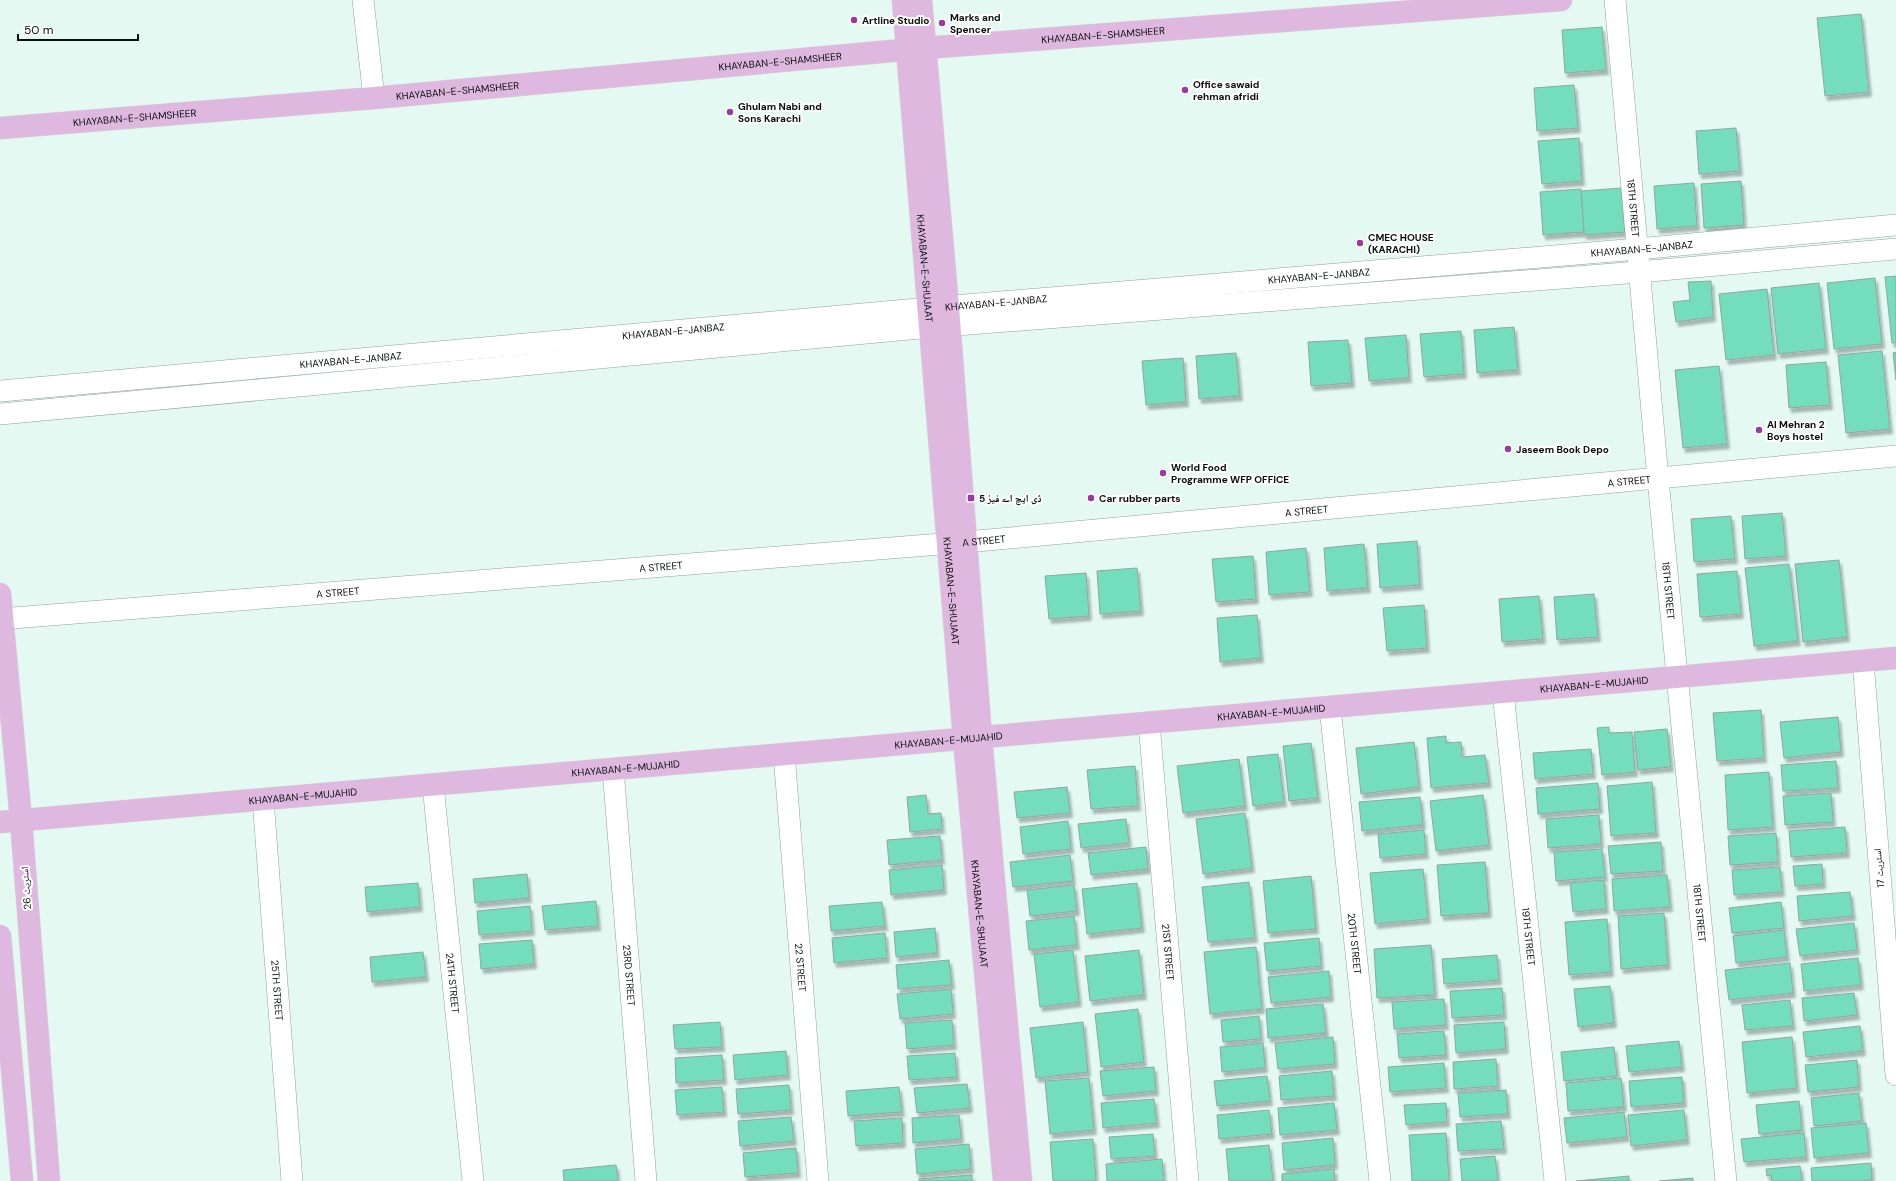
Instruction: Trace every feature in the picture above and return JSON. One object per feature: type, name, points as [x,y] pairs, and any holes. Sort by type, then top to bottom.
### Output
[{"type":"main road","name":"KHAYABAN-E-SHUJAAT","points":[[903,0],[916,50],[939,317],[973,738],[1004,1181]]},
{"type":"main road","name":"KHAYABAN-E-SHUJAAT","points":[[916,50],[921,0]]},
{"type":"main road","name":"KHAYABAN-E-SHAMSHEER","points":[[0,128],[374,98],[916,50],[1561,0]]},
{"type":"main road","name":"اسٹریٹ 26","points":[[0,594],[1,619],[21,820],[48,1181]]},
{"type":"main road","name":"KHAYABAN-E-MUJAHID","points":[[0,822],[1896,658]]},
{"type":"main road","name":"KHAYABAN-E-SHUJAAT","points":[[973,738],[1021,1181]]},
{"type":"main road","points":[[0,936],[22,1181]]},
{"type":"street","points":[[363,0],[374,98]]},
{"type":"street","name":"18TH STREET","points":[[1615,0],[1636,248],[1726,1181]]},
{"type":"street","name":"KHAYABAN-E-JANBAZ","points":[[0,414],[939,317],[1636,248],[1896,225]]},
{"type":"street","name":"KHAYABAN-E-JANBAZ","points":[[0,391],[939,317],[1639,272],[1896,249]]},
{"type":"street","name":"A STREET","points":[[1,619],[957,543],[1896,456]]},
{"type":"street","name":"اسٹریٹ 17","points":[[1863,661],[1896,1075]]},
{"type":"street","name":"19TH STREET","points":[[1503,692],[1555,1181]]},
{"type":"street","name":"20TH STREET","points":[[1330,707],[1380,1181]]},
{"type":"street","name":"21ST STREET","points":[[1149,723],[1188,1181]]},
{"type":"street","name":"22 STREET","points":[[784,754],[818,1181]]},
{"type":"street","name":"23RD STREET","points":[[613,769],[646,1181]]},
{"type":"street","name":"24TH STREET","points":[[433,785],[473,1181]]},
{"type":"street","name":"25TH STREET","points":[[263,800],[292,1181]]},
{"type":"building","points":[[1861,14],[1869,92],[1825,96],[1817,18]]},
{"type":"building","points":[[1602,27],[1606,70],[1565,73],[1562,30]]},
{"type":"building","points":[[1574,85],[1578,128],[1537,131],[1534,88]]},
{"type":"building","points":[[1736,128],[1740,171],[1699,174],[1696,131]]},
{"type":"building","points":[[1579,138],[1582,181],[1542,184],[1538,141]]},
{"type":"building","points":[[1741,181],[1744,225],[1704,228],[1701,184]]},
{"type":"building","points":[[1694,183],[1697,226],[1657,229],[1654,186]]},
{"type":"building","points":[[1621,188],[1625,232],[1584,235],[1581,191]]},
{"type":"building","points":[[1581,189],[1584,232],[1543,235],[1540,192]]},
{"type":"building","points":[[1896,276],[1896,343],[1892,343],[1885,277]]},
{"type":"building","points":[[1875,278],[1882,344],[1834,349],[1827,283]]},
{"type":"building","points":[[1711,281],[1713,317],[1676,322],[1673,302],[1690,300],[1688,282]]},
{"type":"building","points":[[1819,283],[1826,349],[1778,354],[1771,288]]},
{"type":"building","points":[[1767,289],[1774,355],[1726,360],[1719,294]]},
{"type":"building","points":[[1514,327],[1518,370],[1477,373],[1474,330]]},
{"type":"building","points":[[1461,331],[1464,374],[1424,377],[1420,334]]},
{"type":"building","points":[[1406,335],[1409,378],[1369,381],[1365,338]]},
{"type":"building","points":[[1348,340],[1352,383],[1311,386],[1308,342]]},
{"type":"building","points":[[1882,351],[1890,429],[1846,433],[1838,355]]},
{"type":"building","points":[[1896,352],[1896,380],[1893,353]]},
{"type":"building","points":[[1236,353],[1240,396],[1199,399],[1196,356]]},
{"type":"building","points":[[1183,358],[1186,402],[1146,405],[1142,361]]},
{"type":"building","points":[[1826,362],[1830,405],[1789,408],[1786,365]]},
{"type":"building","points":[[1719,366],[1727,444],[1683,448],[1675,370]]},
{"type":"building","points":[[1782,513],[1786,556],[1745,559],[1742,516]]},
{"type":"building","points":[[1731,516],[1735,559],[1694,562],[1691,519]]},
{"type":"building","points":[[1417,541],[1420,585],[1380,588],[1377,544]]},
{"type":"building","points":[[1364,544],[1368,588],[1327,591],[1324,548]]},
{"type":"building","points":[[1306,548],[1310,592],[1269,595],[1266,552]]},
{"type":"building","points":[[1253,556],[1256,599],[1216,602],[1212,559]]},
{"type":"building","points":[[1839,560],[1847,637],[1803,642],[1795,564]]},
{"type":"building","points":[[1789,564],[1798,641],[1754,646],[1745,568]]},
{"type":"building","points":[[1137,568],[1141,611],[1100,614],[1097,571]]},
{"type":"building","points":[[1737,571],[1741,614],[1700,617],[1697,574]]},
{"type":"building","points":[[1086,573],[1089,616],[1049,619],[1045,576]]},
{"type":"building","points":[[1594,594],[1598,637],[1557,640],[1554,597]]},
{"type":"building","points":[[1539,596],[1543,639],[1502,642],[1499,599]]},
{"type":"building","points":[[1424,605],[1427,648],[1387,651],[1383,608]]},
{"type":"building","points":[[1257,615],[1261,658],[1220,662],[1217,618]]},
{"type":"building","points":[[1761,710],[1764,758],[1717,761],[1713,713]]},
{"type":"building","points":[[1838,717],[1841,752],[1784,758],[1780,722]]},
{"type":"building","points":[[1609,727],[1609,733],[1632,732],[1635,772],[1602,775],[1597,728]]},
{"type":"building","points":[[1667,729],[1671,767],[1638,770],[1634,732]]},
{"type":"building","points":[[1446,736],[1446,743],[1461,742],[1462,757],[1485,755],[1489,783],[1431,788],[1427,738]]},
{"type":"building","points":[[1414,742],[1419,787],[1361,794],[1356,748]]},
{"type":"building","points":[[1311,743],[1318,798],[1289,801],[1283,746]]},
{"type":"building","points":[[1591,749],[1593,774],[1535,779],[1533,753]]},
{"type":"building","points":[[1278,754],[1284,802],[1253,806],[1247,757]]},
{"type":"building","points":[[1239,759],[1245,806],[1183,813],[1177,766]]},
{"type":"building","points":[[1836,761],[1838,788],[1783,791],[1781,765]]},
{"type":"building","points":[[1135,766],[1138,806],[1091,809],[1087,770]]},
{"type":"building","points":[[1769,772],[1773,827],[1728,830],[1725,775]]},
{"type":"building","points":[[1652,782],[1656,833],[1611,836],[1607,786]]},
{"type":"building","points":[[1598,783],[1600,809],[1538,814],[1536,788]]},
{"type":"building","points":[[1067,787],[1070,813],[1017,818],[1014,792]]},
{"type":"building","points":[[1831,793],[1833,822],[1785,825],[1783,796]]},
{"type":"building","points":[[926,795],[928,814],[941,813],[942,829],[910,832],[907,797]]},
{"type":"building","points":[[1483,795],[1489,845],[1436,851],[1430,801]]},
{"type":"building","points":[[1420,797],[1423,825],[1362,831],[1359,802]]},
{"type":"building","points":[[1245,813],[1252,868],[1203,874],[1196,819]]},
{"type":"building","points":[[1599,815],[1601,844],[1548,848],[1546,819]]},
{"type":"building","points":[[1126,819],[1129,843],[1081,848],[1078,824]]},
{"type":"building","points":[[1068,821],[1071,849],[1023,854],[1020,827]]},
{"type":"building","points":[[1845,827],[1847,853],[1791,857],[1789,831]]},
{"type":"building","points":[[1424,830],[1426,854],[1380,858],[1378,834]]},
{"type":"building","points":[[1776,833],[1778,862],[1730,865],[1728,836]]},
{"type":"building","points":[[940,836],[942,860],[889,865],[887,840]]},
{"type":"building","points":[[1661,842],[1663,871],[1611,874],[1608,846]]},
{"type":"building","points":[[1146,847],[1148,869],[1091,875],[1088,853]]},
{"type":"building","points":[[1602,849],[1605,877],[1556,881],[1554,852]]},
{"type":"building","points":[[1070,855],[1073,881],[1013,887],[1010,862]]},
{"type":"building","points":[[1485,862],[1489,913],[1441,916],[1437,865]]},
{"type":"building","points":[[1822,864],[1823,884],[1795,886],[1793,866]]},
{"type":"building","points":[[942,865],[944,890],[891,895],[889,870]]},
{"type":"building","points":[[1780,867],[1782,892],[1734,895],[1732,870]]},
{"type":"building","points":[[1423,869],[1428,919],[1375,924],[1370,873]]},
{"type":"building","points":[[527,874],[529,898],[475,903],[473,879]]},
{"type":"building","points":[[1667,875],[1670,907],[1614,911],[1612,879]]},
{"type":"building","points":[[1311,876],[1316,929],[1268,933],[1263,881]]},
{"type":"building","points":[[1604,880],[1606,909],[1573,912],[1570,883]]},
{"type":"building","points":[[1249,882],[1255,938],[1208,942],[1202,887]]},
{"type":"building","points":[[418,883],[420,907],[367,912],[365,887]]},
{"type":"building","points":[[1137,883],[1142,928],[1087,934],[1082,889]]},
{"type":"building","points":[[1074,885],[1077,911],[1030,916],[1027,890]]},
{"type":"building","points":[[1850,892],[1853,916],[1799,921],[1797,896]]},
{"type":"building","points":[[596,901],[598,926],[545,930],[542,906]]},
{"type":"building","points":[[882,902],[885,926],[831,931],[829,906]]},
{"type":"building","points":[[1781,902],[1784,928],[1732,933],[1729,908]]},
{"type":"building","points":[[530,906],[532,931],[479,935],[477,911]]},
{"type":"building","points":[[1664,913],[1668,965],[1621,969],[1618,916]]},
{"type":"building","points":[[1074,916],[1077,945],[1029,950],[1026,921]]},
{"type":"building","points":[[1607,919],[1611,972],[1569,975],[1565,922]]},
{"type":"building","points":[[1854,923],[1857,950],[1800,956],[1796,929]]},
{"type":"building","points":[[935,928],[937,953],[896,957],[894,932]]},
{"type":"building","points":[[1784,930],[1787,957],[1736,963],[1733,936]]},
{"type":"building","points":[[885,933],[887,958],[834,963],[832,938]]},
{"type":"building","points":[[1319,938],[1321,966],[1267,971],[1264,943]]},
{"type":"building","points":[[532,940],[534,964],[481,969],[479,944]]},
{"type":"building","points":[[1431,945],[1435,995],[1377,998],[1374,949]]},
{"type":"building","points":[[1256,947],[1262,1009],[1210,1014],[1204,952]]},
{"type":"building","points":[[1073,950],[1079,1002],[1040,1007],[1034,954]]},
{"type":"building","points":[[1139,950],[1144,995],[1090,1001],[1085,956]]},
{"type":"building","points":[[423,952],[426,977],[372,982],[370,957]]},
{"type":"building","points":[[1497,955],[1499,980],[1444,984],[1442,959]]},
{"type":"building","points":[[1858,958],[1861,985],[1804,991],[1801,964]]},
{"type":"building","points":[[949,960],[952,985],[898,989],[896,965]]},
{"type":"building","points":[[1790,963],[1793,993],[1729,1000],[1725,970]]},
{"type":"building","points":[[1329,971],[1331,997],[1271,1003],[1268,977]]},
{"type":"building","points":[[1610,986],[1614,1023],[1578,1027],[1574,989]]},
{"type":"building","points":[[1502,988],[1504,1015],[1452,1018],[1450,991]]},
{"type":"building","points":[[951,989],[953,1014],[900,1019],[897,994]]},
{"type":"building","points":[[1854,993],[1857,1015],[1804,1021],[1802,998]]},
{"type":"building","points":[[1444,999],[1446,1025],[1394,1029],[1392,1002]]},
{"type":"building","points":[[1790,1000],[1793,1026],[1745,1030],[1742,1005]]},
{"type":"building","points":[[1323,1004],[1326,1033],[1268,1038],[1266,1009]]},
{"type":"building","points":[[1138,1009],[1144,1062],[1101,1067],[1095,1014]]},
{"type":"building","points":[[1259,1016],[1261,1039],[1223,1042],[1221,1020]]},
{"type":"building","points":[[952,1020],[954,1045],[907,1049],[905,1023]]},
{"type":"building","points":[[720,1022],[722,1047],[675,1049],[673,1025]]},
{"type":"building","points":[[1083,1022],[1088,1072],[1036,1078],[1030,1028]]},
{"type":"building","points":[[1504,1022],[1506,1049],[1456,1053],[1454,1025]]},
{"type":"building","points":[[1860,1026],[1863,1051],[1806,1057],[1803,1032]]},
{"type":"building","points":[[1444,1031],[1446,1055],[1399,1058],[1397,1034]]},
{"type":"building","points":[[1333,1037],[1335,1064],[1278,1069],[1275,1043]]},
{"type":"building","points":[[1792,1037],[1797,1088],[1747,1093],[1742,1042]]},
{"type":"building","points":[[1679,1041],[1682,1067],[1629,1072],[1626,1046]]},
{"type":"building","points":[[1263,1043],[1265,1068],[1222,1072],[1220,1047]]},
{"type":"building","points":[[1614,1047],[1617,1076],[1564,1081],[1561,1052]]},
{"type":"building","points":[[786,1051],[788,1075],[735,1080],[733,1055]]},
{"type":"building","points":[[955,1053],[957,1077],[909,1080],[907,1056]]},
{"type":"building","points":[[722,1055],[724,1080],[676,1083],[675,1058]]},
{"type":"building","points":[[1496,1059],[1498,1086],[1454,1089],[1453,1062]]},
{"type":"building","points":[[1857,1060],[1859,1087],[1808,1092],[1805,1065]]},
{"type":"building","points":[[1444,1063],[1446,1088],[1390,1092],[1388,1067]]},
{"type":"building","points":[[1154,1067],[1156,1091],[1103,1096],[1100,1071]]},
{"type":"building","points":[[1332,1071],[1334,1096],[1281,1100],[1279,1076]]},
{"type":"building","points":[[1267,1076],[1270,1101],[1217,1106],[1214,1081]]},
{"type":"building","points":[[1682,1077],[1684,1103],[1631,1107],[1629,1081]]},
{"type":"building","points":[[1089,1078],[1094,1130],[1050,1134],[1045,1081]]},
{"type":"building","points":[[1621,1078],[1624,1107],[1568,1111],[1566,1083]]},
{"type":"building","points":[[967,1084],[970,1108],[917,1113],[914,1088]]},
{"type":"building","points":[[789,1085],[791,1110],[738,1114],[736,1089]]},
{"type":"building","points":[[722,1087],[724,1112],[677,1115],[675,1090]]},
{"type":"building","points":[[899,1087],[902,1112],[848,1116],[846,1091]]},
{"type":"building","points":[[1506,1090],[1508,1114],[1460,1117],[1458,1093]]},
{"type":"building","points":[[1859,1093],[1862,1121],[1814,1126],[1811,1098]]},
{"type":"building","points":[[1154,1099],[1157,1123],[1103,1128],[1101,1103]]},
{"type":"building","points":[[1799,1101],[1802,1130],[1759,1134],[1756,1105]]},
{"type":"building","points":[[1334,1103],[1337,1130],[1280,1135],[1278,1108]]},
{"type":"building","points":[[1446,1103],[1447,1122],[1406,1125],[1404,1105]]},
{"type":"building","points":[[1269,1110],[1272,1134],[1219,1139],[1217,1115]]},
{"type":"building","points":[[1684,1110],[1687,1140],[1631,1146],[1628,1115]]},
{"type":"building","points":[[1624,1112],[1627,1137],[1567,1143],[1564,1118]]},
{"type":"building","points":[[959,1115],[961,1139],[913,1143],[912,1118]]},
{"type":"building","points":[[791,1117],[794,1141],[740,1146],[738,1121]]},
{"type":"building","points":[[902,1118],[903,1143],[856,1146],[854,1121]]},
{"type":"building","points":[[1501,1121],[1504,1149],[1458,1151],[1456,1124]]},
{"type":"building","points":[[1866,1123],[1869,1153],[1814,1158],[1811,1128]]},
{"type":"building","points":[[1446,1133],[1449,1181],[1412,1181],[1409,1135]]},
{"type":"building","points":[[1804,1133],[1806,1157],[1744,1162],[1741,1139]]},
{"type":"building","points":[[1153,1134],[1155,1156],[1111,1159],[1109,1137]]},
{"type":"building","points":[[1333,1138],[1335,1165],[1284,1170],[1282,1143]]},
{"type":"building","points":[[1093,1139],[1096,1181],[1053,1181],[1050,1142]]},
{"type":"building","points":[[969,1144],[971,1169],[917,1174],[915,1149]]},
{"type":"building","points":[[1269,1145],[1273,1181],[1229,1181],[1226,1149]]},
{"type":"building","points":[[796,1148],[798,1173],[745,1177],[743,1153]]},
{"type":"building","points":[[1495,1156],[1498,1181],[1462,1181],[1460,1159]]},
{"type":"building","points":[[1162,1159],[1164,1181],[1107,1181],[1106,1164]]},
{"type":"building","points":[[1871,1163],[1872,1179],[1866,1181],[1812,1181],[1811,1168]]},
{"type":"building","points":[[616,1165],[618,1181],[564,1181],[563,1170]]},
{"type":"building","points":[[1800,1166],[1802,1181],[1772,1181],[1771,1175],[1767,1176],[1766,1169]]},
{"type":"building","points":[[1334,1169],[1335,1181],[1282,1181],[1282,1174]]},
{"type":"building","points":[[972,1175],[972,1181],[919,1181],[919,1179]]},
{"type":"building","points":[[1629,1176],[1629,1181],[1576,1181]]},
{"type":"building","points":[[1693,1178],[1693,1181],[1659,1181]]},
{"type":"place","name":"Artline Studio","points":[[854,20]]},
{"type":"place","name":"Marks and Spencer","points":[[942,23]]},
{"type":"place","name":"Office sawaid rehman afridi","points":[[1185,90]]},
{"type":"place","name":"Ghulam Nabi and Sons Karachi","points":[[730,112]]},
{"type":"place","name":"CMEC HOUSE (KARACHI)","points":[[1360,243]]},
{"type":"place","name":"Al Mehran 2 Boys hostel","points":[[1759,430]]},
{"type":"place","name":"Jaseem Book Depo","points":[[1508,449]]},
{"type":"place","name":"World Food Programme WFP OFFICE","points":[[1163,473]]},
{"type":"place","name":"5 ڈی ایچ اے فیز","points":[[971,498]]},
{"type":"place","name":"Car rubber parts","points":[[1091,498]]}]
